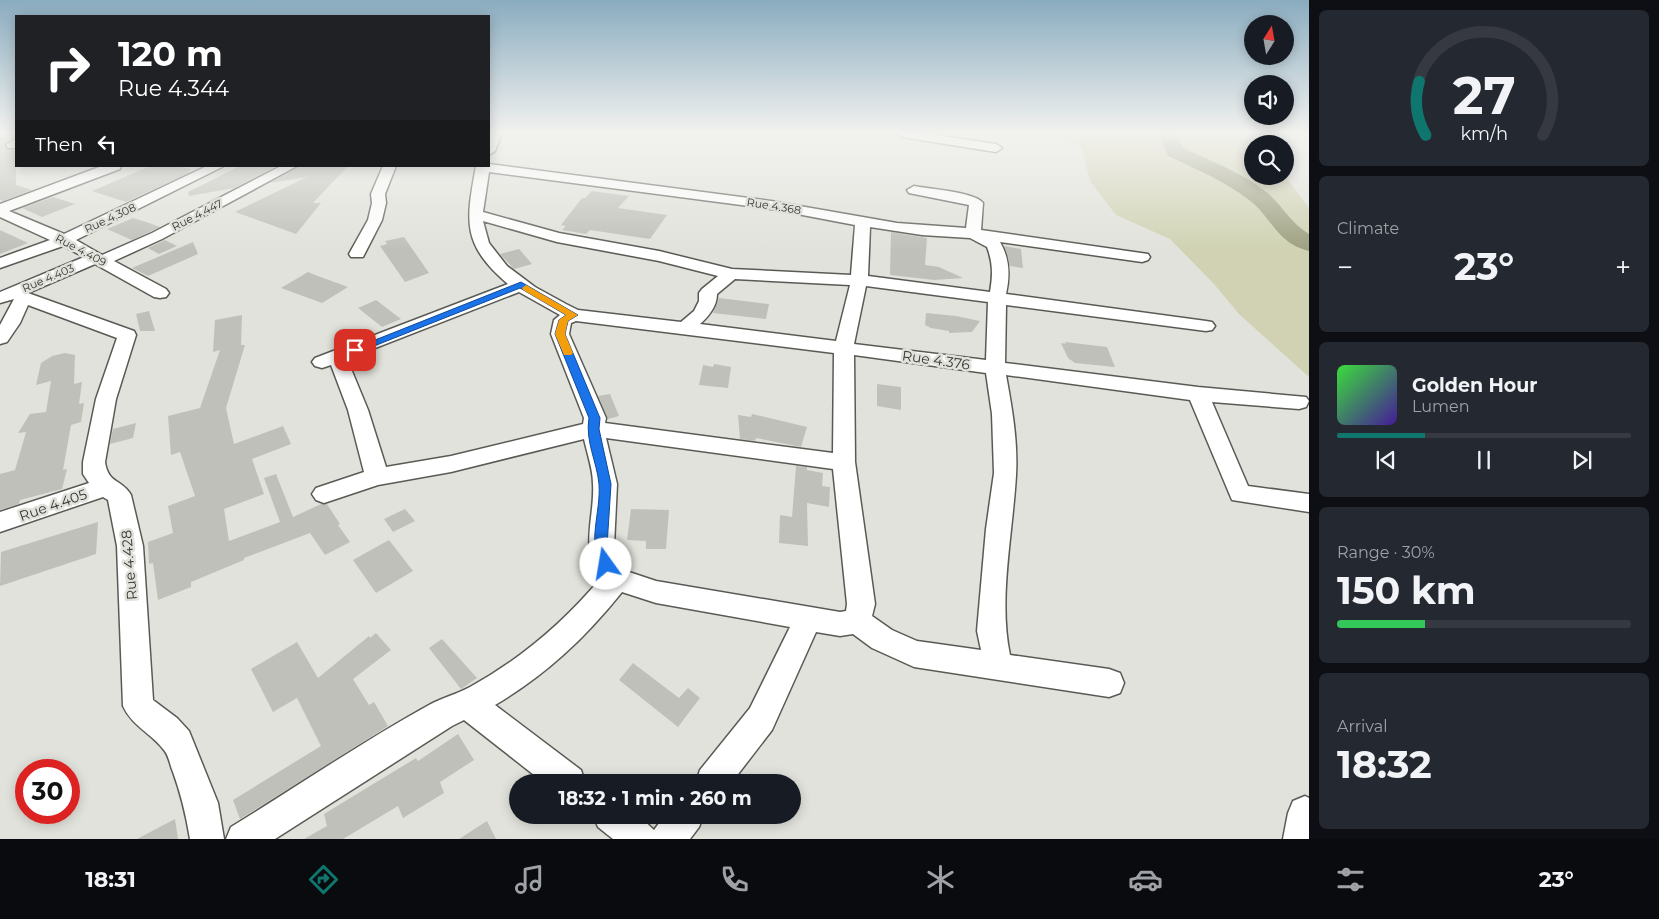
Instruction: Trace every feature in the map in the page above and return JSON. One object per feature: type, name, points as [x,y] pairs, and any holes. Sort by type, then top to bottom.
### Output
[{"type":"street","points":[[0,211],[101,172]]},
{"type":"street","name":"Rue 4.308","points":[[0,263],[64,240],[205,172]]},
{"type":"street","name":"Rue 4.447","points":[[99,259],[157,236],[278,172]]},
{"type":"street","points":[[357,254],[376,220],[379,203],[378,194],[387,172]]},
{"type":"street","points":[[482,172],[475,214],[480,243],[497,267],[521,285],[574,315]]},
{"type":"street","name":"Rue 4.368","points":[[517,172],[763,204],[916,229],[973,233],[1142,257]]},
{"type":"street","points":[[914,190],[971,200],[976,203],[973,233],[994,244],[1000,261],[1001,278],[997,299],[995,368],[1003,414],[1005,473],[998,529],[992,614],[992,631],[998,666]]},
{"type":"street","name":"Rue 4.409","points":[[0,211],[64,240],[160,293]]},
{"type":"street","points":[[475,214],[557,238],[659,256],[732,274],[859,280],[1206,326]]},
{"type":"street","points":[[857,621],[861,604],[844,462],[844,348],[859,280],[863,221]]},
{"type":"street","name":"Rue 4.403","points":[[12,296],[99,259]]},
{"type":"street","points":[[685,328],[701,314],[708,301],[708,293],[714,286],[732,274]]},
{"type":"street","points":[[377,477],[358,410],[329,360],[521,285]]},
{"type":"street","points":[[0,338],[11,324],[12,296]]},
{"type":"street","name":"Rue 4.428","points":[[12,296],[126,335],[106,399],[94,462],[95,474],[105,487],[119,495],[130,546],[138,706],[149,718],[166,728],[178,742],[200,804],[207,839]]},
{"type":"street","points":[[574,315],[563,320],[560,334],[595,418],[593,429],[605,484],[600,546],[606,564],[616,579],[656,592],[840,624],[857,621],[882,639],[914,654],[1109,683]]},
{"type":"street","name":"Rue 4.376","points":[[574,315],[1198,394],[1299,402]]},
{"type":"street","points":[[1198,394],[1240,494],[1309,503]]},
{"type":"street","points":[[324,494],[377,477],[451,464],[593,429],[844,462]]},
{"type":"street","name":"Rue 4.405","points":[[0,522],[105,487]]},
{"type":"street","points":[[243,839],[441,714],[464,706],[537,660],[583,618],[616,579]]},
{"type":"street","points":[[718,774],[761,719],[809,618]]},
{"type":"street","points":[[464,706],[477,710],[559,774]]},
{"type":"street","points":[[622,824],[641,839]]},
{"type":"street","points":[[668,839],[680,824]]},
{"type":"green space","points":[[1088,172],[1244,172],[1244,185],[1292,185],[1309,208],[1309,377],[1239,314],[1214,284],[1170,239],[1116,215],[1090,181]]},
{"type":"building","points":[[0,172],[16,172],[16,185],[32,190],[3,201],[0,200]]},
{"type":"building","points":[[136,172],[188,172],[126,202],[92,191]]},
{"type":"building","points":[[228,172],[264,172],[234,188],[189,196],[188,192]]},
{"type":"building","points":[[289,172],[342,172],[313,203],[321,203],[296,234],[235,212],[307,177],[270,183]]},
{"type":"building","points":[[592,191],[629,196],[618,208],[667,215],[650,239],[590,230],[586,234],[562,230],[566,226],[561,225],[582,198],[585,198]]},
{"type":"building","points":[[53,197],[75,204],[42,217],[22,208]]},
{"type":"building","points":[[133,218],[160,227],[132,240],[107,229]]},
{"type":"building","points":[[0,230],[28,243],[0,254]]},
{"type":"building","points":[[891,232],[927,238],[925,265],[939,267],[963,278],[934,280],[890,275]]},
{"type":"building","points":[[404,237],[429,273],[405,282],[380,246],[387,244],[385,241]]},
{"type":"building","points":[[165,240],[177,246],[159,254],[148,248]]},
{"type":"building","points":[[193,242],[198,254],[148,276],[132,268]]},
{"type":"building","points":[[1004,246],[1021,249],[1023,268],[1010,266]]},
{"type":"building","points":[[519,249],[532,264],[514,269],[500,254]]},
{"type":"building","points":[[308,272],[348,287],[322,303],[281,288]]},
{"type":"building","points":[[719,298],[769,304],[766,319],[713,313]]},
{"type":"building","points":[[376,300],[401,319],[382,327],[358,308]]},
{"type":"building","points":[[149,311],[155,331],[140,331],[136,314]]},
{"type":"building","points":[[926,313],[980,321],[972,332],[949,333],[949,331],[925,325]]},
{"type":"building","points":[[242,315],[241,345],[245,345],[226,408],[234,444],[283,426],[291,444],[252,459],[264,494],[224,509],[229,541],[280,522],[264,478],[276,474],[293,517],[321,504],[327,504],[350,542],[325,555],[310,533],[244,558],[244,560],[191,582],[191,587],[158,600],[153,563],[149,564],[148,542],[173,533],[168,506],[195,496],[180,452],[171,455],[168,416],[200,408],[220,350],[213,352],[215,320]]},
{"type":"building","points":[[1065,342],[1107,347],[1115,367],[1075,363],[1068,358],[1061,343],[1066,344]]},
{"type":"building","points":[[65,353],[75,355],[74,384],[82,382],[79,404],[84,403],[81,422],[71,425],[63,470],[67,469],[62,489],[20,500],[19,504],[0,510],[0,474],[15,470],[26,432],[18,433],[30,414],[46,412],[51,381],[36,385],[41,363],[52,356]]},
{"type":"building","points":[[714,364],[731,367],[728,388],[699,385],[703,365],[713,367]]},
{"type":"building","points":[[877,384],[901,387],[901,410],[877,406]]},
{"type":"building","points":[[610,394],[619,416],[608,419],[598,396]]},
{"type":"building","points":[[752,414],[807,427],[801,447],[756,438],[755,441],[740,439],[738,415],[751,417]]},
{"type":"building","points":[[136,423],[133,438],[110,444],[113,429]]},
{"type":"building","points":[[796,466],[807,467],[807,470],[823,473],[822,486],[830,487],[829,507],[807,503],[808,546],[779,543],[780,515],[792,517]]},
{"type":"building","points":[[405,509],[415,521],[393,532],[384,519]]},
{"type":"building","points":[[631,509],[669,510],[666,549],[646,549],[646,541],[627,540]]},
{"type":"building","points":[[98,522],[96,554],[0,586],[1,552]]},
{"type":"building","points":[[389,540],[413,571],[376,593],[353,560]]},
{"type":"building","points":[[376,633],[391,650],[353,679],[369,705],[374,702],[388,726],[240,819],[233,800],[321,746],[297,698],[273,712],[251,669],[297,642],[318,678],[369,636],[370,638]]},
{"type":"building","points":[[442,639],[477,678],[461,689],[429,648]]},
{"type":"building","points":[[633,663],[679,698],[688,688],[700,698],[678,727],[619,680]]},
{"type":"building","points":[[458,734],[474,760],[440,782],[444,793],[403,818],[398,806],[343,839],[304,839],[327,826],[324,814],[416,758],[418,761]]},
{"type":"building","points":[[175,819],[178,839],[137,839]]},
{"type":"building","points":[[487,821],[496,839],[459,839]]},
{"type":"waterway","points":[[1219,172],[1258,196],[1288,231],[1309,244]]},
{"type":"slow traffic","points":[[526,288],[574,315],[563,320],[560,334],[568,353]]},
{"type":"route","points":[[355,350],[521,285],[574,315],[563,320],[560,334],[595,418],[593,429],[605,484],[600,546],[606,564]]}]
